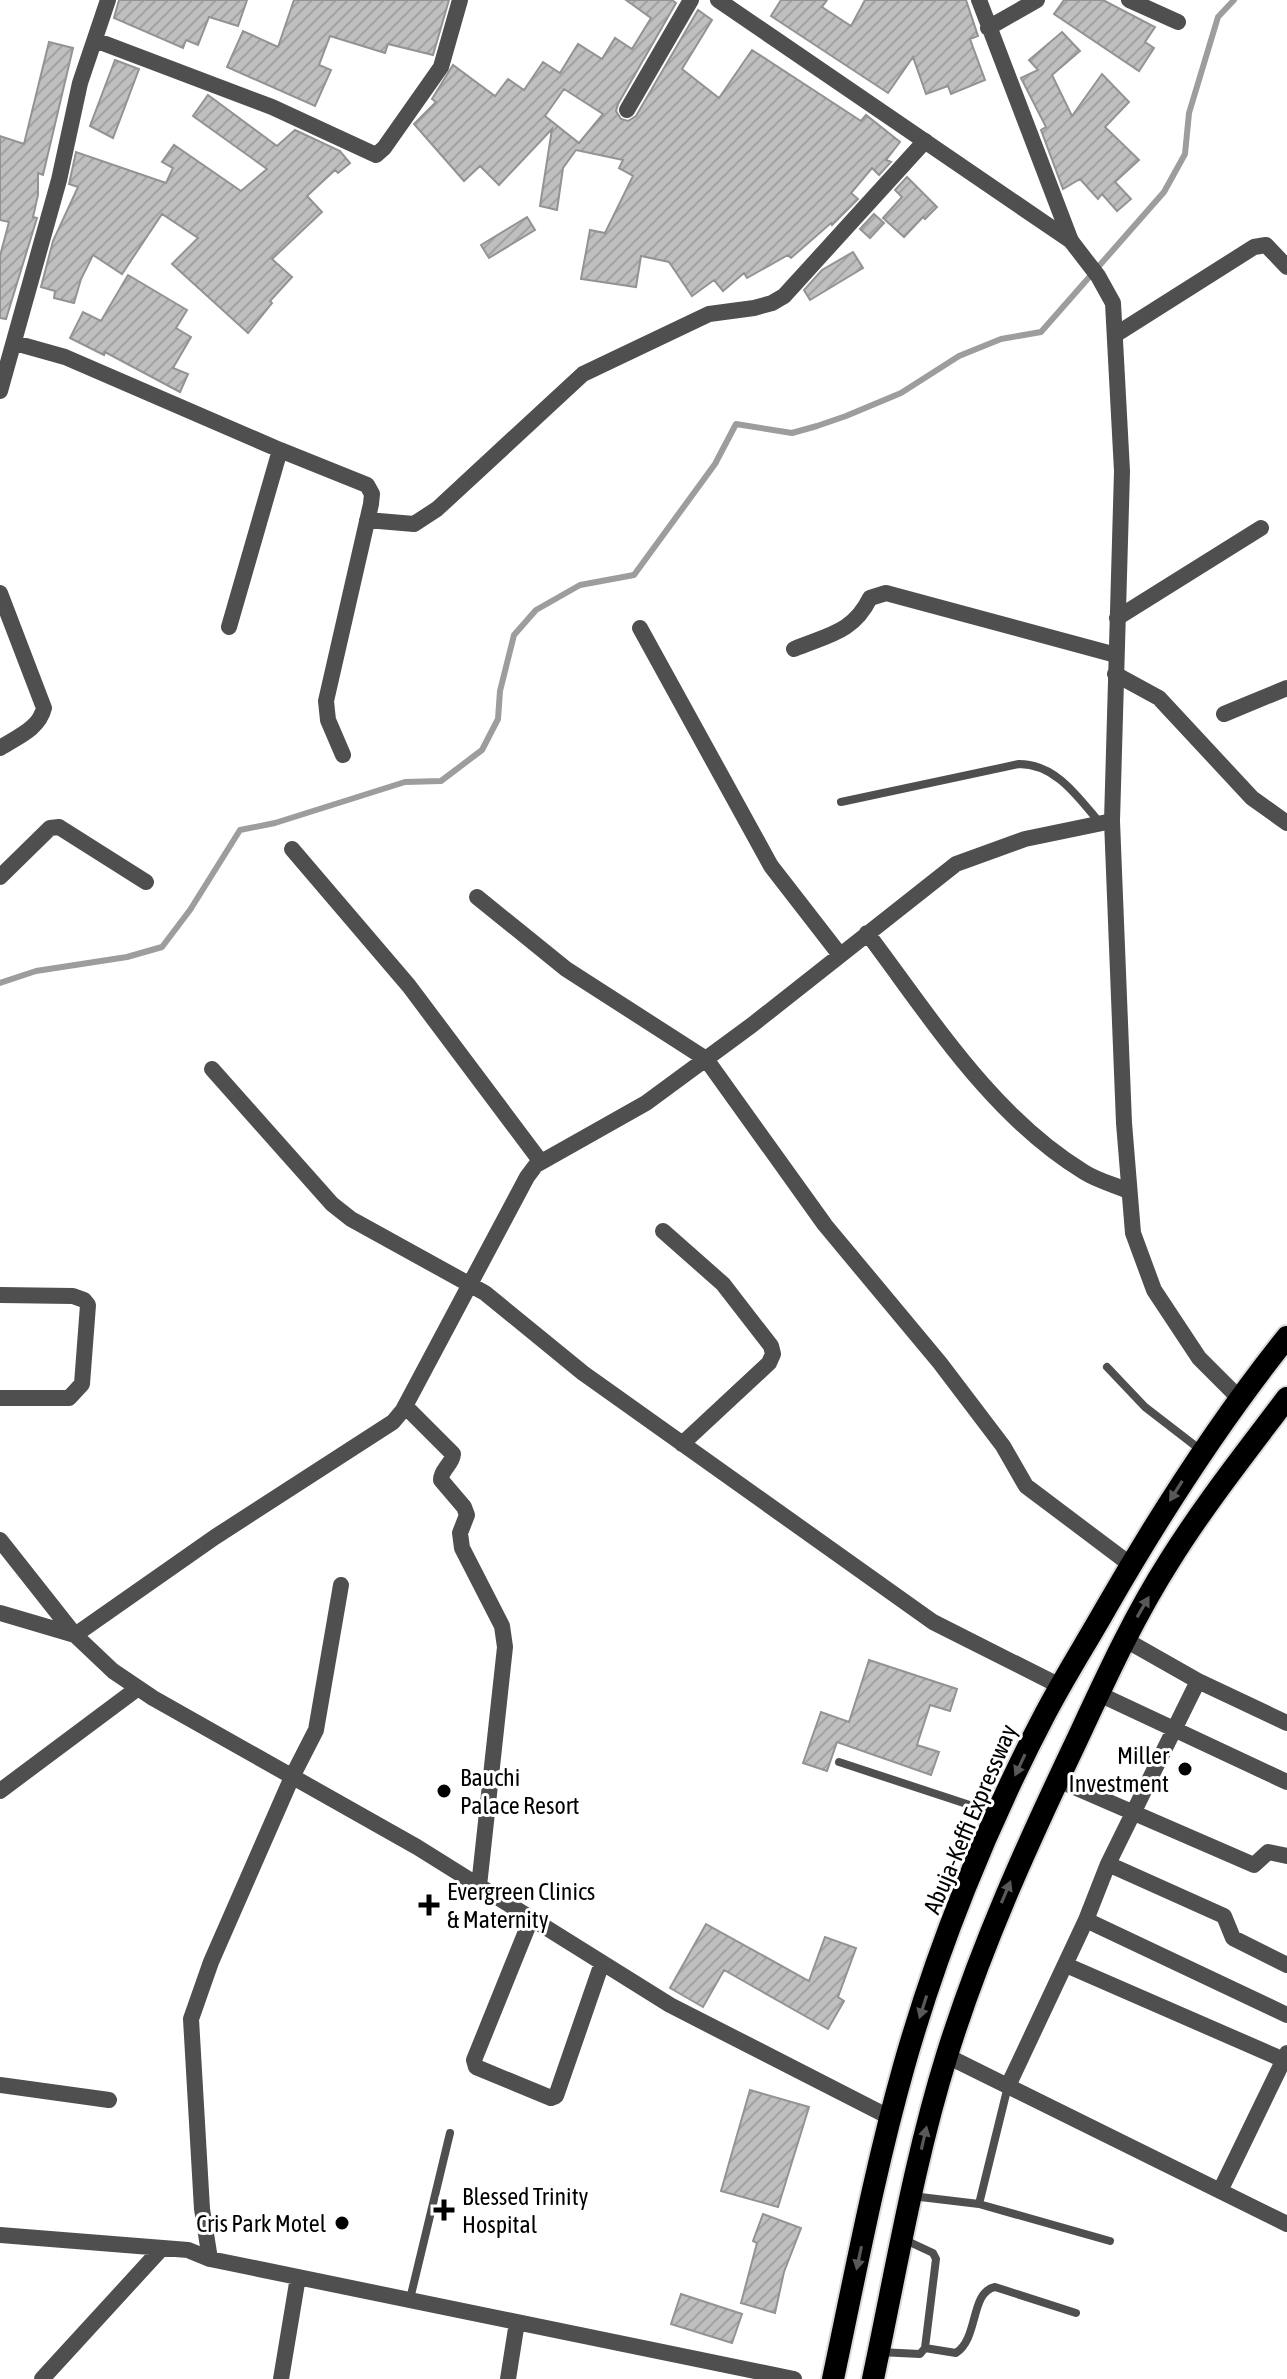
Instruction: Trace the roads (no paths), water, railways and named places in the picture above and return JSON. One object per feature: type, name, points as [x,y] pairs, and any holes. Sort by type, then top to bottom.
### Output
[{"type":"highway","name":"Abuja-Keffi Expressway","points":[[833,2379],[904,2065],[936,1966],[1002,1804],[1060,1686],[1131,1565],[1203,1452],[1287,1337]]},
{"type":"highway","points":[[873,2379],[901,2238],[947,2056],[989,1931],[1124,1639],[1169,1561],[1287,1398]]},
{"type":"highway","points":[[1042,1721],[1048,1730],[1077,1741]]},
{"type":"highway","points":[[1002,1804],[1028,1800],[1042,1814]]},
{"type":"street","points":[[0,391],[59,180],[80,83],[108,0]]},
{"type":"street","points":[[95,40],[272,107],[376,155],[441,67],[460,0]]},
{"type":"street","points":[[627,110],[691,0]]},
{"type":"street","points":[[718,0],[1071,241]]},
{"type":"street","points":[[979,0],[1071,241],[1098,276],[1113,303],[1122,471],[1106,822],[1133,1233],[1154,1290],[1199,1358],[1240,1399]]},
{"type":"street","points":[[988,28],[1037,0]]},
{"type":"street","points":[[1129,0],[1178,22]]},
{"type":"street","points":[[367,520],[414,524],[437,509],[583,374],[709,314],[754,308],[784,296],[925,141]]},
{"type":"street","points":[[1115,335],[1254,247],[1266,245],[1287,267]]},
{"type":"street","points":[[15,343],[65,357],[367,485],[372,494],[326,701],[328,720],[343,755]]},
{"type":"street","points":[[229,627],[280,450]]},
{"type":"street","points":[[1117,618],[1261,528]]},
{"type":"street","points":[[0,593],[44,708],[42,717],[33,728],[0,748]]},
{"type":"street","points":[[794,649],[852,625],[863,613],[870,598],[886,593],[1116,655]]},
{"type":"street","points":[[640,628],[771,866],[840,955]]},
{"type":"street","points":[[1115,674],[1159,698],[1252,798],[1287,823]]},
{"type":"street","points":[[1224,714],[1287,688]]},
{"type":"street","points":[[75,1635],[215,1537],[393,1422],[405,1406],[527,1177],[541,1162],[646,1103],[956,864],[1025,839],[1106,822]]},
{"type":"street","points":[[0,877],[50,828],[59,827],[146,882]]},
{"type":"street","points":[[292,849],[409,986],[541,1162]]},
{"type":"street","points":[[477,897],[566,969],[706,1059],[825,1225],[940,1363],[1003,1446],[1026,1486],[1131,1565]]},
{"type":"street","points":[[867,933],[987,1092],[1042,1142],[1086,1173],[1129,1191]]},
{"type":"street","points":[[212,1069],[332,1204],[351,1219],[485,1293],[583,1373],[933,1622],[1060,1686]]},
{"type":"street","points":[[663,1231],[723,1284],[771,1346],[773,1354],[769,1363],[682,1444]]},
{"type":"street","points":[[0,1295],[73,1296],[88,1305],[82,1384],[77,1392],[69,1398],[0,1398]]},
{"type":"street","points":[[405,1406],[453,1454],[452,1462],[441,1474],[441,1480],[464,1507],[467,1515],[460,1533],[462,1548],[502,1626],[505,1647],[479,1886]]},
{"type":"street","points":[[0,1540],[75,1635],[113,1671],[138,1688],[417,1847],[670,2005],[891,2118]]},
{"type":"street","points":[[210,2259],[202,2209],[191,2019],[211,1962],[292,1777],[316,1730],[341,1585]]},
{"type":"street","points":[[0,1613],[75,1635]]},
{"type":"street","points":[[1124,1639],[1198,1681],[1287,1723]]},
{"type":"street","points":[[1008,2086],[1066,1965],[1108,1864],[1198,1681]]},
{"type":"street","points":[[0,1791],[138,1688]]},
{"type":"street","points":[[1099,1694],[1287,1782]]},
{"type":"street","points":[[1058,1780],[1254,1865],[1268,1852],[1287,1856]]},
{"type":"street","points":[[1108,1864],[1224,1916],[1233,1938],[1287,1965]]},
{"type":"street","points":[[531,1919],[474,2060],[476,2067],[551,2098],[556,2096],[602,1963]]},
{"type":"street","points":[[1086,1920],[1287,2015]]},
{"type":"street","points":[[1066,1965],[1285,2056],[1220,2191]]},
{"type":"street","points":[[947,2056],[1287,2224]]},
{"type":"street","points":[[0,2085],[109,2100]]},
{"type":"street","points":[[0,2235],[188,2250],[210,2259],[794,2379]]},
{"type":"street","points":[[42,2379],[162,2248]]},
{"type":"street","points":[[281,2379],[298,2277]]},
{"type":"street","points":[[508,2379],[517,2322]]},
{"type":"lane","points":[[841,802],[1019,764],[1032,764],[1069,786],[1106,822]]},
{"type":"lane","points":[[1107,1367],[1145,1407],[1203,1452]]},
{"type":"lane","points":[[839,1762],[1002,1804]]},
{"type":"lane","points":[[979,2204],[1008,2086]]},
{"type":"lane","points":[[410,2299],[450,2133]]},
{"type":"lane","points":[[911,2196],[979,2204],[1110,2241]]},
{"type":"lane","points":[[879,2352],[920,2354],[925,2348],[936,2259],[933,2253],[901,2238]]},
{"type":"lane","points":[[925,2348],[956,2353],[963,2348],[969,2339],[981,2296],[988,2288],[995,2287],[1076,2313]]},
{"type":"waterway","points":[[0,983],[36,971],[127,957],[162,947],[190,910],[240,830],[275,823],[405,782],[441,781],[482,750],[498,719],[500,691],[514,635],[536,610],[580,585],[634,575],[715,464],[736,424],[792,433],[817,426],[901,393],[959,356],[1001,339],[1041,332],[1164,192],[1185,154],[1189,113],[1218,17],[1234,0]]},
{"type":"place","name":"Miller Investment","points":[[1185,1769]]},
{"type":"place","name":"Bauchi Palace Resort","points":[[444,1791]]},
{"type":"place","name":"Evergreen Clinics & Maternity","points":[[429,1905]]},
{"type":"place","name":"Blessed Trinity Hospital","points":[[444,2210]]},
{"type":"place","name":"Cris Park Motel","points":[[342,2223]]}]
